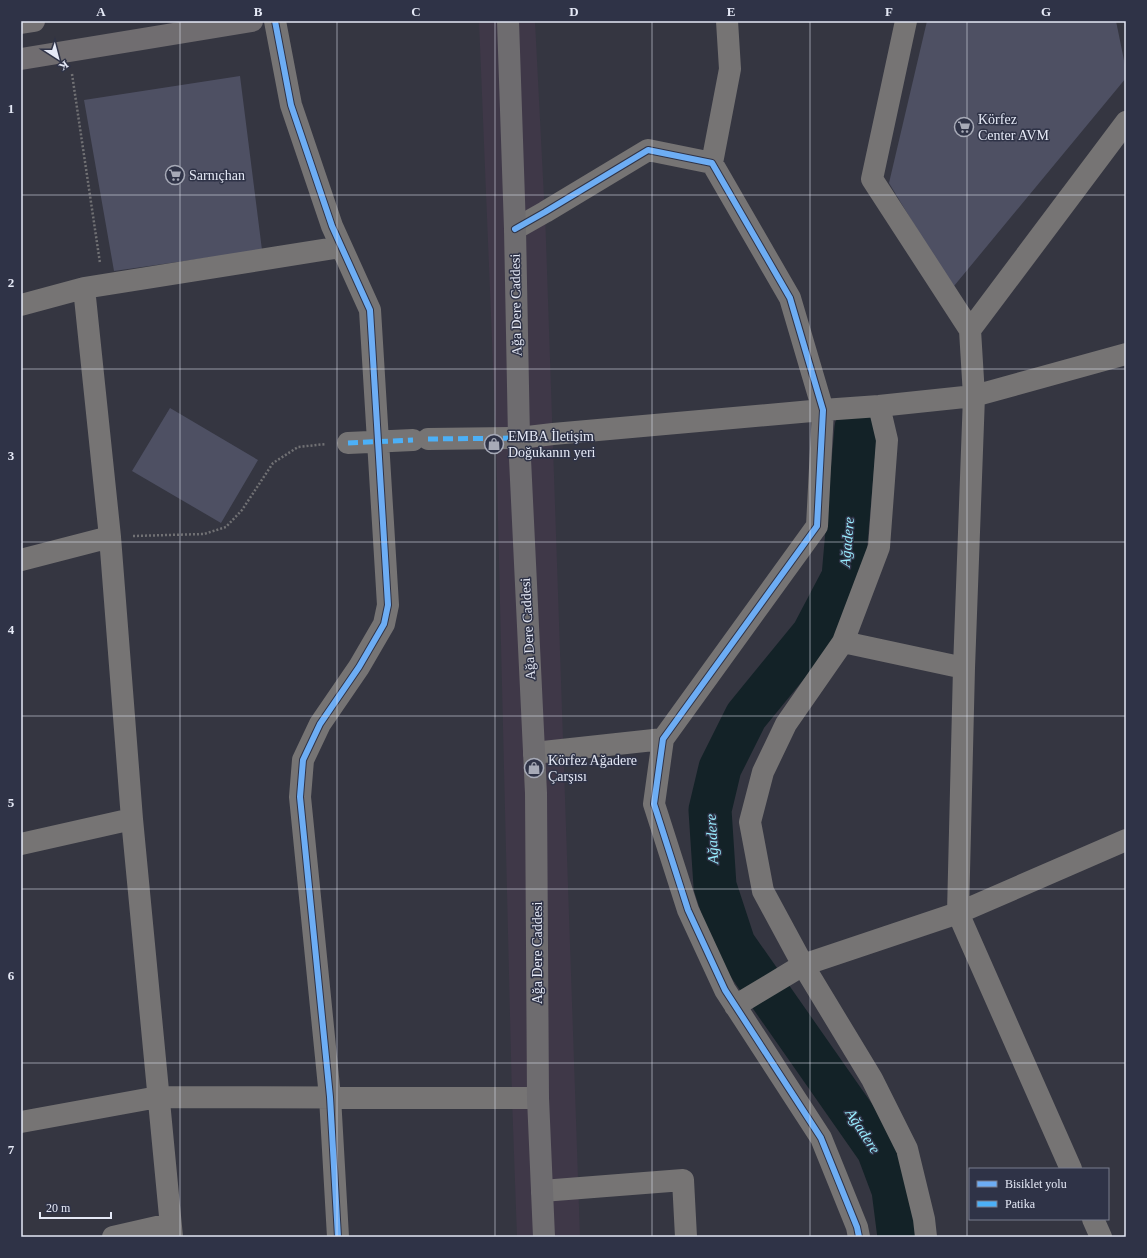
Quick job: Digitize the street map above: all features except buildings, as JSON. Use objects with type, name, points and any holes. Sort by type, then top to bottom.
[{"type":"highway","points":[[21,23],[34,21]]},
{"type":"main road","name":"Ağa Dere Caddesi","points":[[508,21],[515,229],[519,438],[536,793],[538,1098],[544,1237]]},
{"type":"main road","points":[[21,59],[242,22]]},
{"type":"street","points":[[275,21],[291,105],[332,226],[370,310],[388,605],[384,624],[359,667],[320,724],[302,760],[300,797],[330,1097],[338,1237]]},
{"type":"street","points":[[727,21],[730,69],[712,163],[790,298],[823,410],[817,526],[662,739],[654,804],[688,910],[725,990],[821,1138],[857,1227],[858,1237]]},
{"type":"street","points":[[906,21],[872,180],[970,330],[974,396],[964,668],[958,913],[1071,1168]]},
{"type":"street","points":[[970,330],[1126,122]]},
{"type":"street","points":[[515,229],[648,150],[712,163]]},
{"type":"street","points":[[21,305],[94,287],[341,247]]},
{"type":"street","points":[[94,287],[110,537],[132,819],[171,1230],[113,1237]]},
{"type":"street","points":[[348,443],[519,438],[879,406],[974,396],[1126,354]]},
{"type":"street","points":[[879,406],[887,440],[879,547],[843,642],[786,724],[763,772],[750,822],[763,891],[802,966],[872,1079],[906,1149],[924,1219],[926,1237]]},
{"type":"street","points":[[21,560],[110,537]]},
{"type":"street","points":[[843,642],[964,668]]},
{"type":"street","points":[[534,753],[662,739]]},
{"type":"street","points":[[21,844],[132,819]]},
{"type":"street","points":[[736,1005],[802,966],[958,913],[1126,840]]},
{"type":"street","points":[[21,1122],[158,1096],[538,1098]]},
{"type":"street","points":[[542,1191],[683,1180],[686,1237]]},
{"type":"street","points":[[1093,1220],[1101,1237]]},
{"type":"path","points":[[68,51],[94,287]]},
{"type":"path","points":[[110,537],[204,534],[226,527],[242,510],[274,463],[298,447],[323,445]]},
{"type":"shaded area","name":"Körfez Ağadere Çarşısı","points":[[479,21],[535,21],[545,212],[580,1237],[517,1237],[512,1098],[496,438]]},
{"type":"waterway","name":"Ağadere","points":[[856,428],[843,577],[813,634],[746,716],[720,768],[710,810],[715,886],[734,944],[878,1150],[893,1190],[899,1237]]},
{"type":"marked path","points":[[428,439],[519,438]]},
{"type":"marked path","points":[[348,443],[413,440]]},
{"type":"cycle path","points":[[275,21],[291,105],[332,226],[370,310],[388,605],[384,624],[359,667],[320,724],[303,760],[300,797],[330,1097],[338,1237]]},
{"type":"cycle path","points":[[515,229],[648,150],[712,163],[790,298],[823,410],[817,526],[663,739],[654,804],[688,910],[725,990],[821,1138],[857,1227],[859,1237]]},
{"type":"place","name":"Körfez Center AVM","points":[[964,127]]},
{"type":"place","name":"Sarnıçhan","points":[[175,175]]},
{"type":"place","name":"EMBA İletişim Doğukanın yeri","points":[[494,444]]},
{"type":"place","name":"Körfez Ağadere Çarşısı","points":[[534,768]]}]
